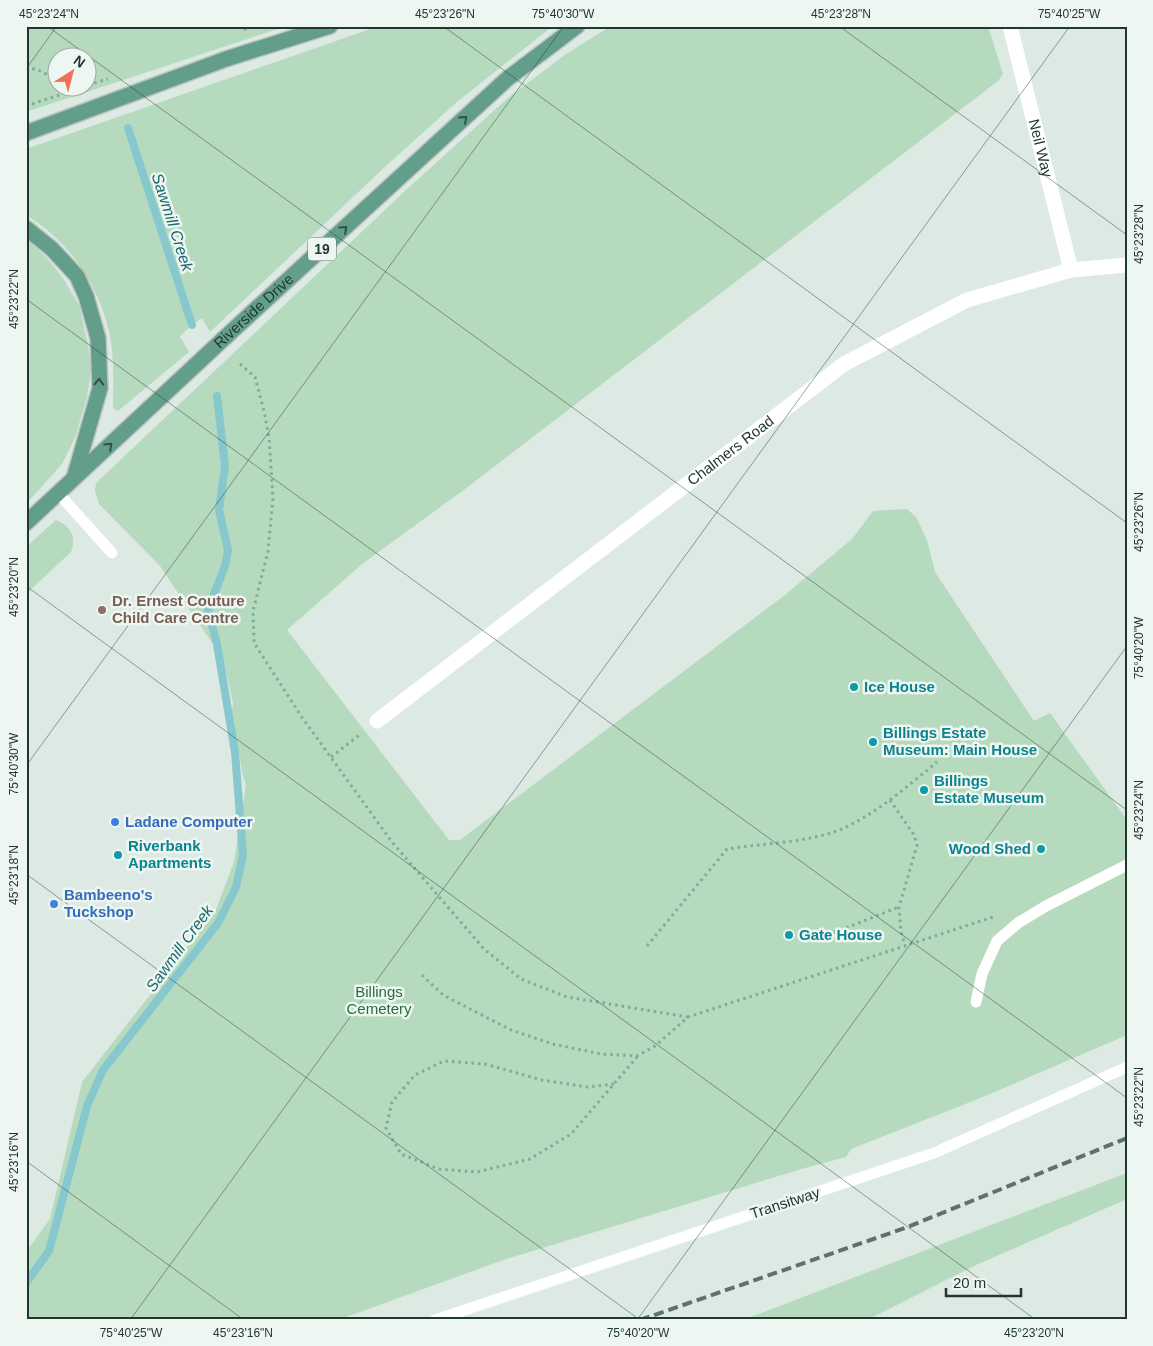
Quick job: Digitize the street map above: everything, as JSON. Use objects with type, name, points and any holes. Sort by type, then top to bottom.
[{"type":"main road","points":[[26,133],[226,59],[330,26]]},
{"type":"main road","name":"Riverside Drive","points":[[26,523],[508,80],[577,26]]},
{"type":"main road","points":[[26,228],[52,249],[77,276],[86,296],[98,338],[100,388],[73,479]]},
{"type":"street","name":"Neil Way","points":[[1010,26],[1071,270]]},
{"type":"street","name":"Chalmers Road","points":[[377,721],[844,364],[967,300],[1071,270],[1127,265]]},
{"type":"lane","points":[[58,493],[112,553]]},
{"type":"lane","points":[[976,1002],[982,974],[997,941],[1018,922],[1127,865]]},
{"type":"lane","name":"Transitway","points":[[435,1320],[934,1153],[1127,1067]]},
{"type":"path","points":[[26,67],[48,75]]},
{"type":"path","points":[[98,82],[109,78]]},
{"type":"path","points":[[26,106],[48,98]]},
{"type":"path","points":[[240,364],[255,377],[264,411],[269,437],[273,498],[268,551],[253,611],[254,643],[301,716],[392,842],[484,949],[521,979],[567,997],[688,1016]]},
{"type":"path","points":[[331,756],[377,721]]},
{"type":"path","points":[[647,946],[727,849],[789,842],[843,829],[890,800],[937,762]]},
{"type":"path","points":[[890,800],[914,835],[917,845],[899,907],[901,932],[905,945]]},
{"type":"path","points":[[828,935],[899,907]]},
{"type":"path","points":[[614,1084],[588,1087],[542,1080],[484,1064],[444,1061],[415,1076],[392,1102],[386,1128],[401,1154],[439,1169],[477,1172],[530,1159],[571,1134],[614,1084],[637,1056],[655,1046],[688,1016],[1002,914]]},
{"type":"path","points":[[422,975],[443,995],[511,1030],[553,1044],[601,1054],[637,1056]]},
{"type":"green space","points":[[26,26],[287,26],[98,88],[98,48],[48,48],[48,98],[68,98],[26,112]]},
{"type":"green space","points":[[379,26],[553,26],[458,101],[387,165],[210,332],[202,318],[192,325],[180,336],[189,352],[118,411],[113,408],[113,366],[110,334],[102,307],[87,276],[66,248],[54,236],[26,215],[26,149]]},
{"type":"green space","name":"Billings Estate Museum","points":[[611,26],[988,26],[1003,74],[998,81],[465,489],[362,564],[287,630],[449,840],[460,840],[785,595],[852,539],[873,511],[907,509],[916,517],[927,540],[935,572],[1034,721],[1050,713],[1127,820],[1127,1035],[983,1097],[851,1149],[846,1157],[506,1259],[338,1320],[26,1320],[26,1252],[50,1219],[82,1082],[215,912],[234,862],[246,785],[242,772],[232,711],[233,703],[223,659],[160,566],[99,504],[95,491],[96,483],[407,189],[509,97],[566,54]]},
{"type":"green space","points":[[26,239],[46,257],[63,278],[79,305],[88,344],[91,370],[87,397],[75,438],[62,464],[26,504]]},
{"type":"green space","points":[[56,520],[66,525],[73,537],[71,552],[26,594],[26,547]]},
{"type":"green space","points":[[1127,1173],[1127,1199],[976,1265],[867,1320],[743,1320]]},
{"type":"waterway","name":"Sawmill Creek","points":[[128,128],[192,325]]},
{"type":"waterway","name":"Sawmill Creek","points":[[26,1283],[49,1251],[87,1106],[103,1070],[218,923],[236,887],[243,855],[235,752],[217,644],[208,610],[225,566],[228,550],[219,510],[225,466],[217,396]]},
{"type":"railway","points":[[640,1320],[905,1228],[1127,1138]]},
{"type":"place","name":"Dr. Ernest Couture Child Care Centre","points":[[102,610]]},
{"type":"place","name":"Ice House","points":[[854,687]]},
{"type":"place","name":"Billings Estate Museum: Main House","points":[[873,742]]},
{"type":"place","name":"Billings Estate Museum","points":[[924,790]]},
{"type":"place","name":"Ladane Computer","points":[[115,822]]},
{"type":"place","name":"Wood Shed","points":[[1041,849]]},
{"type":"place","name":"Riverbank Apartments","points":[[118,855]]},
{"type":"place","name":"Bambeeno's Tuckshop","points":[[54,904]]},
{"type":"place","name":"Gate House","points":[[789,935]]},
{"type":"park label","name":"Billings Cemetery","points":[[379,1000]]}]
